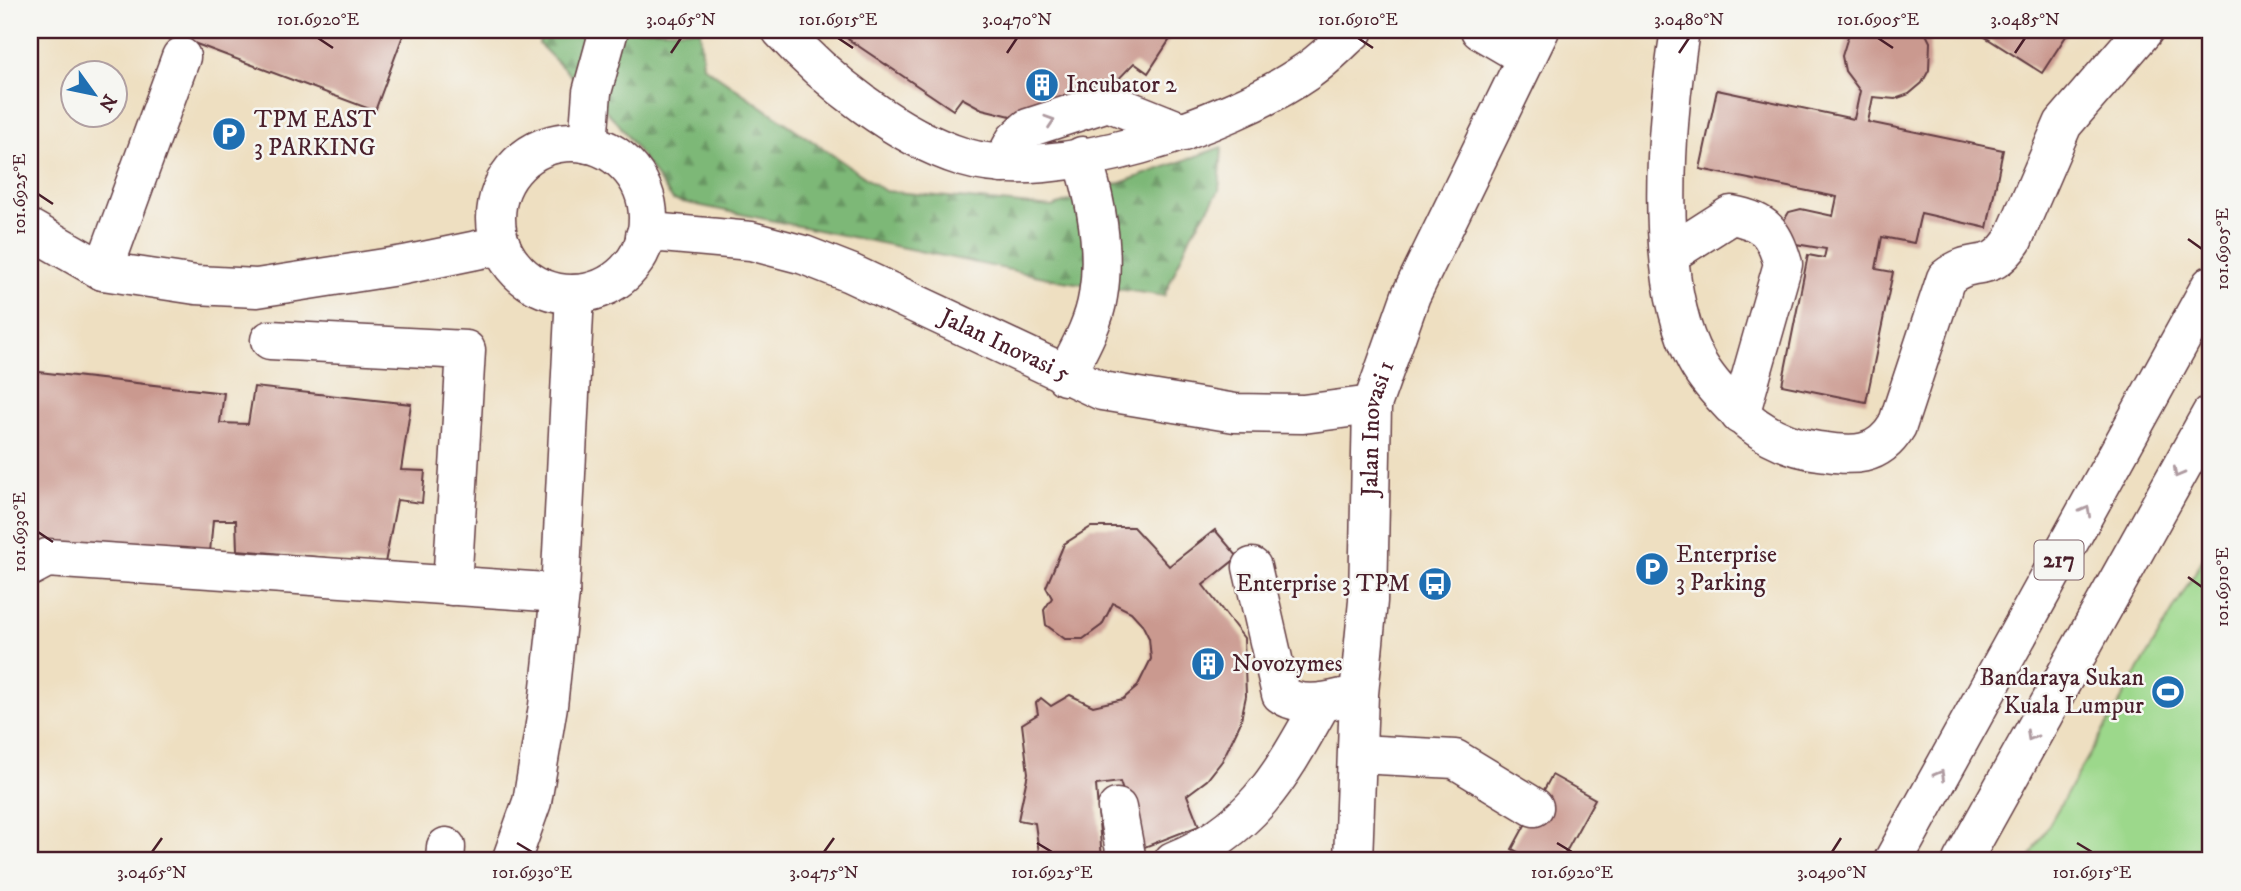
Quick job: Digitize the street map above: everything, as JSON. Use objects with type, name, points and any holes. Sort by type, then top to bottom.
[{"type":"main road","points":[[589,144],[592,92],[609,30]]},
{"type":"main road","points":[[781,30],[831,79],[871,111],[962,156],[1002,164],[1057,163],[1116,151],[1184,132],[1269,95],[1308,71],[1354,30]]},
{"type":"main road","points":[[1480,30],[1533,43]]},
{"type":"main road","points":[[1680,30],[1668,149],[1670,254],[1677,305],[1695,358],[1710,382],[1740,415],[1779,440],[1809,450],[1867,454],[1889,439],[1902,412],[1946,278],[1960,266],[1991,263],[2004,254],[2063,124],[2144,30]]},
{"type":"main road","name":"Jalan Inovasi 1","points":[[1353,861],[1359,694],[1368,601],[1372,405],[1411,295],[1533,43]]},
{"type":"main road","points":[[103,271],[181,57]]},
{"type":"main road","points":[[1002,164],[1016,140],[1028,128],[1108,102],[1184,132]]},
{"type":"main road","points":[[565,142],[589,144],[620,160],[642,189],[647,212],[645,236],[638,254],[626,270],[603,287],[575,294],[556,293],[522,276],[509,262],[496,226],[498,202],[507,180],[522,161],[542,148],[565,142]]},
{"type":"main road","points":[[1065,376],[1090,325],[1098,296],[1098,221],[1082,156]]},
{"type":"main road","points":[[1670,254],[1731,215],[1755,219],[1776,239],[1783,264],[1740,415]]},
{"type":"main road","points":[[30,229],[103,271],[196,285],[257,288],[404,265],[501,245]]},
{"type":"main road","name":"Jalan Inovasi 5","points":[[645,236],[662,233],[751,241],[804,255],[850,273],[1065,376],[1102,391],[1235,413],[1303,414],[1372,405]]},
{"type":"main road","name":"217","points":[[1893,861],[2211,285]]},
{"type":"main road","points":[[511,861],[531,802],[541,758],[560,593],[575,294]]},
{"type":"main road","points":[[270,340],[467,350],[452,586]]},
{"type":"main road","name":"217","points":[[1962,861],[2211,414]]},
{"type":"main road","points":[[30,567],[47,558],[560,593]]},
{"type":"main road","points":[[1252,567],[1281,694],[1292,700],[1321,704],[1359,694]]},
{"type":"main road","points":[[1173,861],[1214,841],[1259,804],[1285,769],[1321,704]]},
{"type":"main road","points":[[1358,754],[1455,759],[1534,807]]},
{"type":"main road","points":[[1117,807],[1127,861]]},
{"type":"green space","points":[[543,30],[700,30],[703,66],[885,191],[1052,207],[1222,147],[1219,191],[1191,235],[1164,296],[1063,281],[673,200],[618,123],[539,44]]},
{"type":"green space","name":"Bandaraya Sukan Kuala Lumpur","points":[[2211,545],[2211,861],[2028,861],[2040,840]]},
{"type":"building","points":[[159,30],[405,30],[375,111]]},
{"type":"building","points":[[855,30],[1176,30],[1148,73],[1134,63],[1109,89],[1019,118],[982,109],[962,98],[953,110],[848,39]]},
{"type":"building","points":[[1850,30],[1924,30],[1930,42],[1929,70],[1922,83],[1909,94],[1895,99],[1873,97],[1868,122],[2003,150],[1987,228],[1921,213],[1914,243],[1882,237],[1876,269],[1893,272],[1866,402],[1782,385],[1808,255],[1824,258],[1826,249],[1796,244],[1783,222],[1789,212],[1801,209],[1833,216],[1837,197],[1700,169],[1717,90],[1854,119],[1860,91],[1845,71],[1842,56]]},
{"type":"building","points":[[1974,30],[2070,30],[2042,73]]},
{"type":"building","points":[[30,371],[224,393],[220,423],[248,424],[254,387],[411,404],[401,470],[425,471],[422,503],[397,500],[385,563],[237,550],[236,520],[213,520],[210,552],[30,540]]},
{"type":"building","points":[[1091,527],[1133,527],[1169,566],[1215,530],[1238,557],[1203,585],[1244,638],[1246,696],[1240,724],[1222,761],[1207,780],[1187,795],[1199,826],[1142,848],[1120,782],[1096,785],[1102,859],[1040,861],[1035,823],[1018,820],[1028,773],[1022,724],[1038,714],[1036,703],[1041,698],[1051,706],[1070,695],[1093,706],[1123,699],[1137,687],[1151,659],[1149,638],[1142,624],[1131,612],[1113,603],[1102,625],[1083,639],[1065,639],[1046,625],[1044,610],[1052,598],[1046,587],[1064,544]]},
{"type":"building","points":[[1552,775],[1595,799],[1561,861],[1535,861],[1512,849]]},
{"type":"place","name":"Incubator 2","points":[[1042,85]]},
{"type":"place","name":"TPM EAST 3 PARKING","points":[[229,134]]},
{"type":"place","name":"Enterprise 3 Parking","points":[[1652,569]]},
{"type":"place","name":"Enterprise 3 TPM","points":[[1435,584]]},
{"type":"place","name":"Novozymes","points":[[1208,664]]},
{"type":"place","name":"Bandaraya Sukan Kuala Lumpur","points":[[2168,692]]}]
